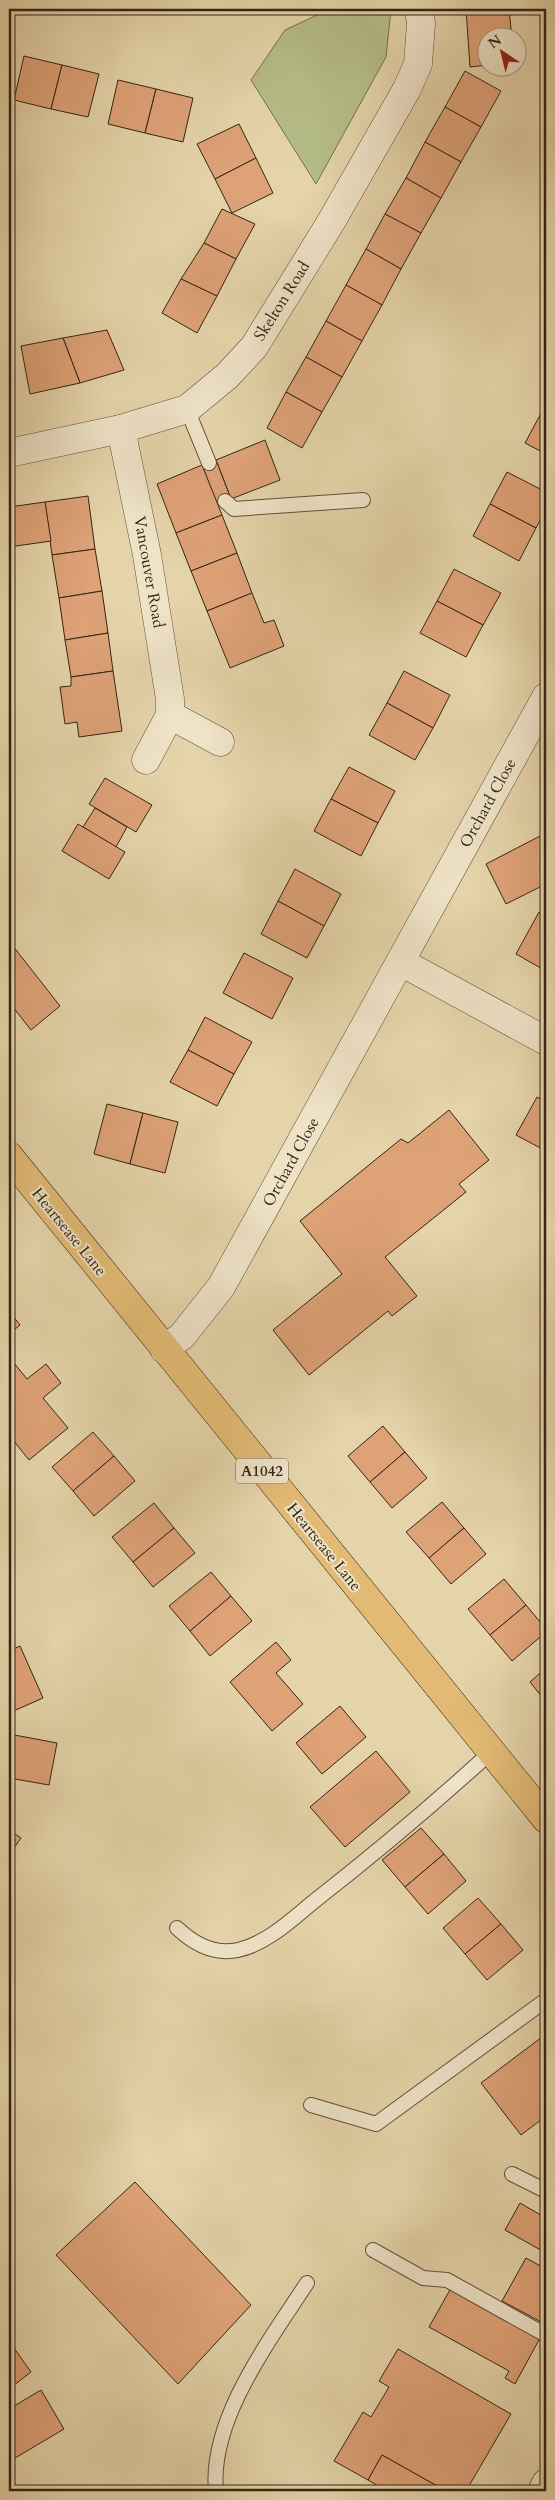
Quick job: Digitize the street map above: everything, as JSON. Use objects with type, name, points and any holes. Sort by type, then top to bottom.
[{"type":"highway","name":"Heartsease Lane","points":[[9,1156],[546,1819]]},
{"type":"street","name":"Skelton Road","points":[[9,453],[121,429],[187,409],[227,376],[254,347],[331,222],[407,89],[418,64],[421,24],[419,9]]},
{"type":"street","name":"Vancouver Road","points":[[121,429],[147,555],[170,699],[170,715]]},
{"type":"street","name":"Orchard Close","points":[[164,1349],[182,1336],[221,1287],[546,697]]},
{"type":"street","points":[[146,760],[170,715],[220,742]]},
{"type":"street","points":[[401,962],[546,1041]]},
{"type":"street","points":[[542,2491],[546,2483]]},
{"type":"lane","points":[[187,409],[209,463]]},
{"type":"lane","points":[[226,501],[234,509],[363,500]]},
{"type":"lane","points":[[177,1928],[188,1939],[217,1952],[239,1950],[269,1937],[355,1870],[491,1752]]},
{"type":"lane","points":[[311,2105],[376,2124],[546,2000]]},
{"type":"lane","points":[[512,2174],[546,2191]]},
{"type":"lane","points":[[372,2250],[423,2278],[447,2280],[546,2335]]},
{"type":"lane","points":[[216,2491],[215,2479],[226,2418],[260,2354],[308,2283]]},
{"type":"green space","points":[[330,9],[391,9],[386,57],[316,184],[251,80],[285,30]]},
{"type":"building","points":[[205,9],[222,9],[221,12]]},
{"type":"building","points":[[466,9],[509,9],[511,28],[478,28],[478,66],[470,67]]},
{"type":"building","points":[[24,56],[62,65],[51,109],[14,100]]},
{"type":"building","points":[[62,65],[99,74],[88,117],[51,109]]},
{"type":"building","points":[[465,71],[501,91],[481,127],[445,107]]},
{"type":"building","points":[[118,80],[156,89],[145,133],[108,124]]},
{"type":"building","points":[[156,89],[193,98],[183,142],[145,133]]},
{"type":"building","points":[[445,107],[481,127],[461,162],[425,142]]},
{"type":"building","points":[[239,124],[256,158],[215,179],[197,144]]},
{"type":"building","points":[[425,142],[461,162],[441,198],[406,178]]},
{"type":"building","points":[[256,158],[273,193],[232,213],[215,179]]},
{"type":"building","points":[[406,178],[441,198],[421,233],[385,214]]},
{"type":"building","points":[[222,209],[255,224],[236,259],[204,243]]},
{"type":"building","points":[[385,214],[421,233],[401,269],[366,249]]},
{"type":"building","points":[[204,243],[236,259],[217,296],[181,279]]},
{"type":"building","points":[[366,249],[401,269],[382,305],[346,285]]},
{"type":"building","points":[[181,279],[217,296],[197,333],[162,313]]},
{"type":"building","points":[[346,285],[382,305],[362,341],[326,321]]},
{"type":"building","points":[[326,321],[362,341],[342,377],[306,357]]},
{"type":"building","points":[[107,330],[124,370],[80,383],[63,338]]},
{"type":"building","points":[[63,338],[80,383],[30,394],[21,346]]},
{"type":"building","points":[[306,357],[342,377],[322,412],[286,392]]},
{"type":"building","points":[[286,392],[322,412],[302,448],[267,428]]},
{"type":"building","points":[[546,407],[546,454],[525,443]]},
{"type":"building","points":[[265,440],[280,480],[231,499],[216,460]]},
{"type":"building","points":[[216,460],[231,499],[217,505],[202,465]]},
{"type":"building","points":[[202,465],[222,515],[176,533],[157,484]]},
{"type":"building","points":[[507,472],[546,492],[546,510],[536,528],[490,504]]},
{"type":"building","points":[[88,496],[95,549],[52,555],[45,502]]},
{"type":"building","points":[[45,502],[51,541],[9,547],[9,507]]},
{"type":"building","points":[[490,504],[536,528],[519,561],[473,536]]},
{"type":"building","points":[[222,515],[237,553],[191,571],[176,533]]},
{"type":"building","points":[[95,549],[102,591],[59,598],[52,555]]},
{"type":"building","points":[[237,553],[252,593],[207,611],[191,571]]},
{"type":"building","points":[[454,569],[501,593],[483,625],[437,601]]},
{"type":"building","points":[[102,591],[108,633],[65,640],[59,598]]},
{"type":"building","points":[[252,593],[264,623],[274,620],[284,646],[230,668],[207,611]]},
{"type":"building","points":[[437,601],[483,625],[466,657],[420,633]]},
{"type":"building","points":[[108,633],[113,671],[71,677],[65,640]]},
{"type":"building","points":[[113,671],[122,731],[79,737],[77,722],[65,724],[60,687],[71,686],[71,677]]},
{"type":"building","points":[[404,671],[450,695],[433,728],[387,703]]},
{"type":"building","points":[[387,703],[433,728],[415,760],[369,735]]},
{"type":"building","points":[[349,767],[395,791],[378,823],[331,799]]},
{"type":"building","points":[[105,778],[152,805],[136,832],[89,804]]},
{"type":"building","points":[[331,799],[378,823],[361,856],[314,831]]},
{"type":"building","points":[[95,808],[127,827],[116,847],[83,827]]},
{"type":"building","points":[[78,824],[125,852],[109,879],[62,851]]},
{"type":"building","points":[[542,835],[546,845],[546,884],[506,904],[486,864]]},
{"type":"building","points":[[295,869],[341,894],[324,926],[278,901]]},
{"type":"building","points":[[278,901],[324,926],[307,958],[261,934]]},
{"type":"building","points":[[539,912],[546,915],[546,971],[516,954]]},
{"type":"building","points":[[9,941],[60,1006],[31,1030],[9,1002]]},
{"type":"building","points":[[244,953],[293,978],[272,1019],[223,993]]},
{"type":"building","points":[[205,1017],[252,1042],[234,1074],[188,1050]]},
{"type":"building","points":[[188,1050],[234,1074],[217,1106],[170,1082]]},
{"type":"building","points":[[537,1097],[546,1102],[546,1151],[516,1135]]},
{"type":"building","points":[[107,1104],[143,1113],[130,1164],[94,1154]]},
{"type":"building","points":[[449,1110],[489,1160],[459,1184],[466,1192],[385,1257],[417,1296],[392,1316],[388,1311],[309,1375],[273,1330],[342,1274],[300,1221],[401,1139],[408,1143]]},
{"type":"building","points":[[143,1113],[178,1122],[165,1173],[130,1164]]},
{"type":"building","points":[[9,1311],[20,1325],[9,1334]]},
{"type":"building","points":[[14,1363],[27,1379],[46,1364],[61,1383],[43,1398],[68,1428],[29,1460],[9,1435],[9,1367]]},
{"type":"building","points":[[383,1426],[405,1452],[370,1482],[348,1456]]},
{"type":"building","points":[[93,1432],[114,1456],[73,1491],[52,1467]]},
{"type":"building","points":[[405,1452],[427,1478],[392,1508],[370,1482]]},
{"type":"building","points":[[114,1456],[135,1481],[94,1516],[73,1491]]},
{"type":"building","points":[[442,1502],[464,1528],[429,1558],[406,1532]]},
{"type":"building","points":[[154,1503],[174,1528],[133,1562],[112,1537]]},
{"type":"building","points":[[174,1528],[195,1553],[153,1587],[133,1562]]},
{"type":"building","points":[[464,1528],[486,1554],[451,1584],[429,1558]]},
{"type":"building","points":[[211,1572],[231,1596],[190,1631],[169,1606]]},
{"type":"building","points":[[504,1579],[526,1605],[490,1635],[468,1609]]},
{"type":"building","points":[[231,1596],[252,1621],[210,1656],[190,1631]]},
{"type":"building","points":[[526,1605],[546,1629],[546,1632],[512,1661],[490,1635]]},
{"type":"building","points":[[276,1642],[291,1660],[276,1673],[303,1704],[272,1731],[230,1682]]},
{"type":"building","points":[[20,1646],[43,1698],[9,1713],[9,1651]]},
{"type":"building","points":[[546,1668],[546,1702],[530,1682]]},
{"type":"building","points":[[340,1706],[366,1737],[322,1774],[296,1743]]},
{"type":"building","points":[[9,1734],[57,1743],[49,1785],[9,1778]]},
{"type":"building","points":[[376,1751],[410,1792],[345,1847],[310,1807]]},
{"type":"building","points":[[421,1828],[444,1854],[405,1887],[382,1860]]},
{"type":"building","points":[[9,1830],[21,1838],[9,1855]]},
{"type":"building","points":[[444,1854],[466,1881],[428,1914],[405,1887]]},
{"type":"building","points":[[478,1898],[501,1924],[465,1954],[443,1928]]},
{"type":"building","points":[[501,1924],[523,1950],[487,1980],[465,1954]]},
{"type":"building","points":[[546,2034],[546,2116],[521,2135],[481,2083]]},
{"type":"building","points":[[135,2182],[251,2305],[178,2384],[56,2255]]},
{"type":"building","points":[[520,2203],[546,2218],[546,2253],[505,2230]]},
{"type":"building","points":[[526,2258],[546,2269],[545,2324],[502,2301]]},
{"type":"building","points":[[451,2288],[540,2338],[515,2384],[505,2378],[509,2371],[429,2327]]},
{"type":"building","points":[[9,2341],[31,2372],[9,2389]]},
{"type":"building","points":[[398,2349],[511,2414],[466,2491],[446,2491],[382,2455],[368,2480],[334,2461],[363,2412],[371,2417],[389,2387],[379,2381]]},
{"type":"building","points":[[41,2390],[64,2429],[10,2461],[9,2409]]},
{"type":"building","points":[[382,2455],[446,2491],[387,2491],[368,2480]]}]
